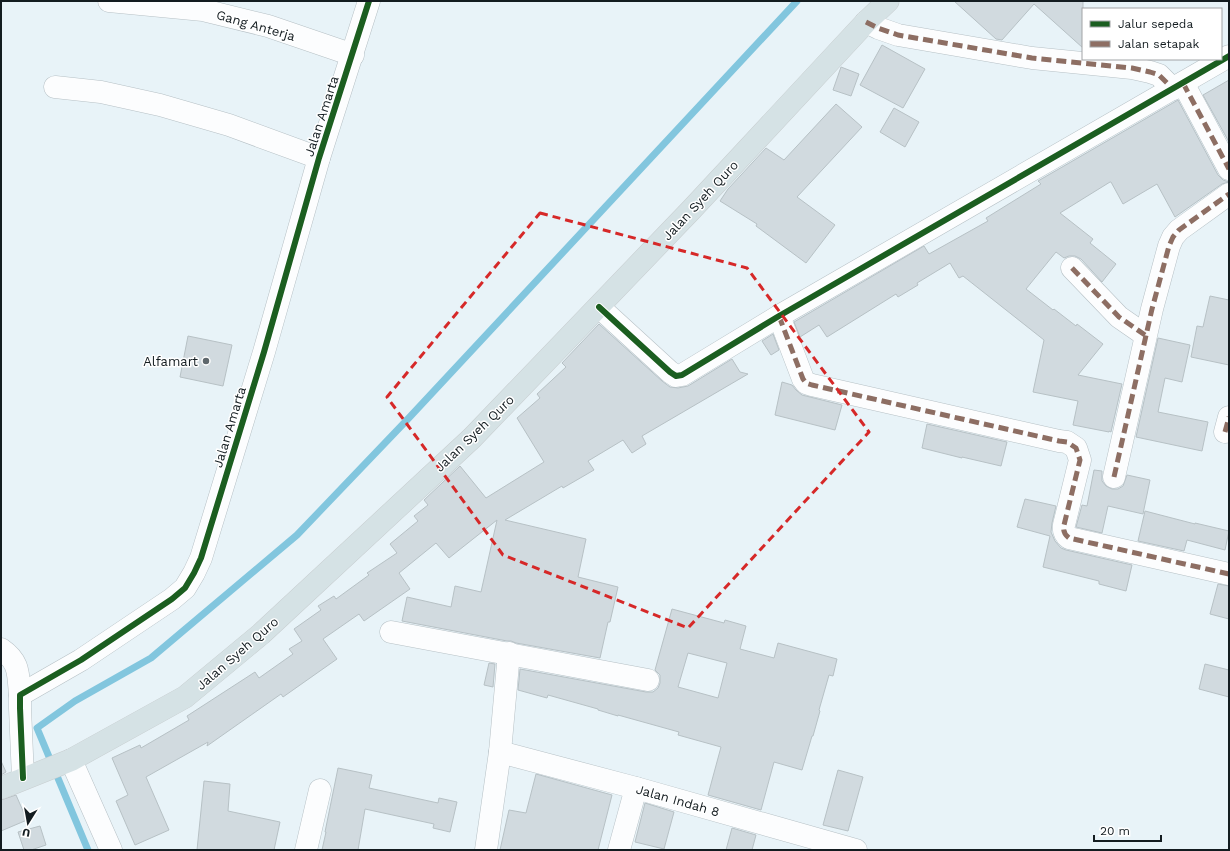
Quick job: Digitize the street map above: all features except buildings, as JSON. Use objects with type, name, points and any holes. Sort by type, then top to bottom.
[{"type":"main road","name":"Jalan Syeh Quro","points":[[1,788],[68,761],[185,697],[260,634],[472,438],[599,307],[866,22],[888,1]]},
{"type":"street","name":"Gang Anterja","points":[[109,1],[203,10],[268,26],[353,55]]},
{"type":"street","name":"Jalan Amarta","points":[[20,695],[81,660],[172,599],[185,588],[194,573],[201,558],[264,352],[319,158],[369,1]]},
{"type":"street","points":[[866,22],[878,28],[906,36],[1032,58],[1132,68],[1159,75],[1178,86],[1229,169]]},
{"type":"street","points":[[599,307],[670,372],[676,376],[682,375],[779,316],[1229,56]]},
{"type":"street","points":[[55,87],[101,92],[160,105],[229,125],[319,158]]},
{"type":"street","points":[[1114,477],[1145,335],[1169,246],[1179,230],[1229,194]]},
{"type":"street","points":[[1072,268],[1119,317],[1145,335]]},
{"type":"street","points":[[779,316],[806,383],[1067,442],[1076,448],[1080,460],[1063,530],[1065,535],[1069,538],[1229,574]]},
{"type":"street","points":[[391,632],[648,680]]},
{"type":"street","points":[[1,649],[10,655],[17,669],[20,708],[29,777]]},
{"type":"street","points":[[486,850],[500,752],[509,653]]},
{"type":"street","name":"Jalan Indah 8","points":[[500,752],[636,788],[856,850]]},
{"type":"street","points":[[68,761],[111,850]]},
{"type":"street","points":[[619,850],[636,788]]},
{"type":"street","points":[[306,850],[320,790]]},
{"type":"highlighted area","points":[[540,213],[747,268],[869,432],[688,628],[503,555],[387,397]]},
{"type":"waterway","points":[[88,850],[37,728],[75,701],[151,658],[297,535],[406,421],[797,1]]},
{"type":"marked path","points":[[866,22],[898,35],[1032,58],[1132,68],[1159,75],[1173,89]]},
{"type":"marked path","points":[[1183,83],[1229,169]]},
{"type":"marked path","points":[[1114,477],[1152,309],[1169,246],[1173,237],[1179,230],[1229,194]]},
{"type":"marked path","points":[[1072,268],[1119,317],[1145,335]]},
{"type":"marked path","points":[[779,316],[803,379],[806,383],[1067,442],[1076,448],[1080,460],[1064,527],[1065,534],[1069,538],[1229,574]]},
{"type":"marked path","points":[[1225,432],[1229,417]]},
{"type":"cycle path","points":[[23,778],[20,695],[81,660],[172,599],[185,588],[201,558],[264,352],[319,158],[369,1]]},
{"type":"cycle path","points":[[599,307],[670,372],[676,376],[682,375],[779,316],[1229,56]]},
{"type":"place","name":"Alfamart","points":[[206,361]]}]
